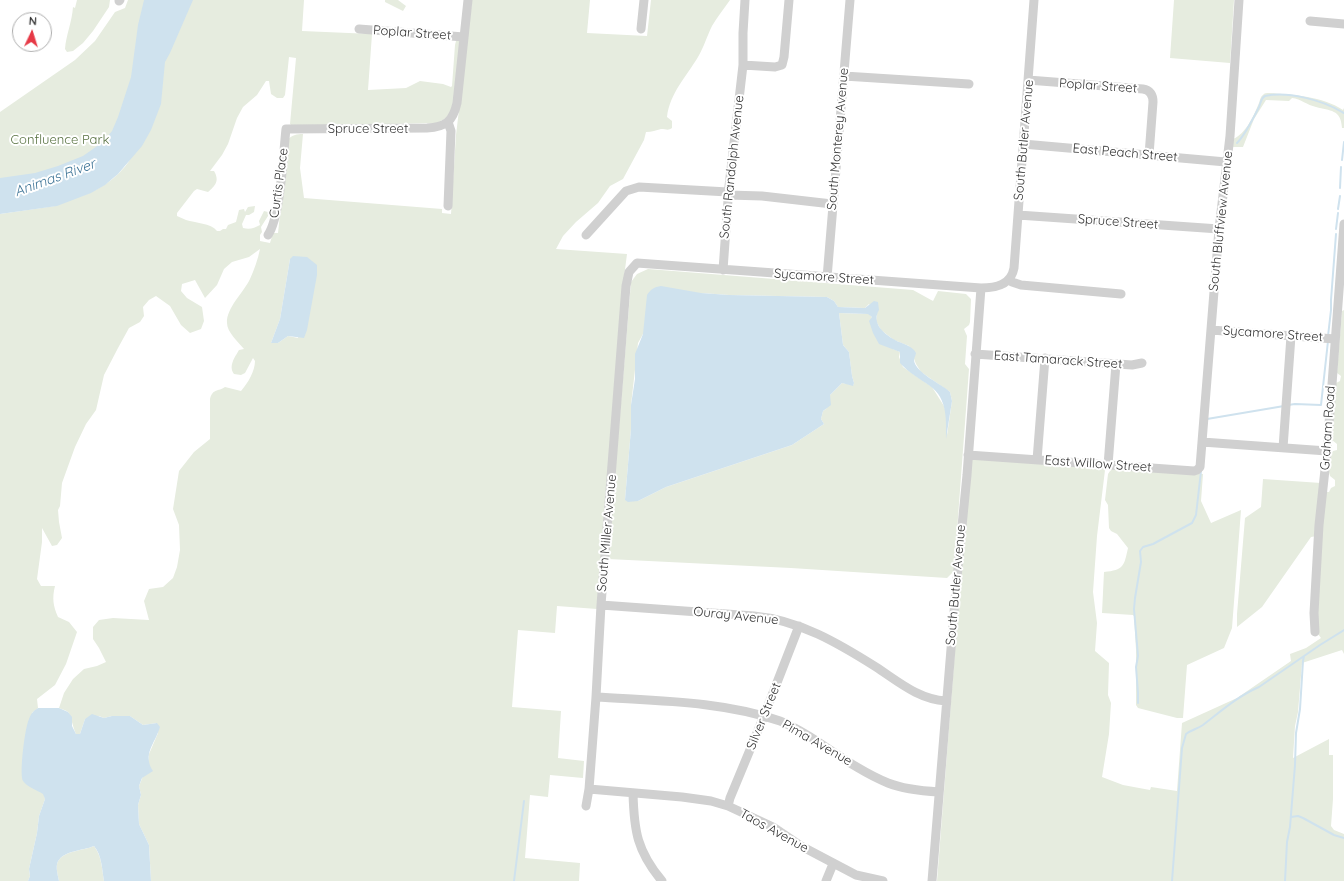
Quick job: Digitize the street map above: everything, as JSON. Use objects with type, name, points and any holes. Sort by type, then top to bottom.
[{"type":"street","points":[[448,206],[451,131],[448,122],[452,117],[457,103],[468,0]]},
{"type":"street","points":[[641,29],[644,0]]},
{"type":"street","name":"South Randolph Avenue","points":[[723,270],[728,194],[743,65],[745,0]]},
{"type":"street","points":[[743,65],[775,67],[782,65],[790,0]]},
{"type":"street","name":"South Monterey Avenue","points":[[826,278],[850,0]]},
{"type":"street","name":"South Butler Avenue","points":[[1009,280],[1014,268],[1034,0]]},
{"type":"street","name":"South Bluffview Avenue","points":[[1202,442],[1219,229],[1230,136],[1239,0]]},
{"type":"street","points":[[1310,21],[1344,24]]},
{"type":"street","name":"Poplar Street","points":[[359,29],[464,37]]},
{"type":"street","points":[[844,76],[969,84]]},
{"type":"street","name":"Poplar Street","points":[[1028,80],[1143,89],[1148,91],[1152,96],[1153,102],[1149,155]]},
{"type":"street","name":"Spruce Street","points":[[286,130],[427,128],[440,127],[448,122]]},
{"type":"street","name":"Curtis Place","points":[[268,235],[272,229],[278,200],[286,130]]},
{"type":"street","name":"East Peach Street","points":[[1023,144],[1226,162]]},
{"type":"street","points":[[586,235],[626,191],[639,187],[762,196],[832,204]]},
{"type":"street","name":"Spruce Street","points":[[1018,215],[1219,229]]},
{"type":"street","name":"Graham Road","points":[[1315,632],[1314,612],[1318,533],[1327,451],[1335,339],[1341,302],[1344,224]]},
{"type":"street","name":"Sycamore Street","points":[[637,263],[826,278],[981,288],[998,286],[1009,280]]},
{"type":"street","name":"South Miller Avenue","points":[[586,806],[589,789],[601,605],[626,286],[629,272],[637,263]]},
{"type":"street","points":[[1009,280],[1020,284],[1121,294]]},
{"type":"street","name":"South Butler Avenue","points":[[932,881],[981,288]]},
{"type":"street","name":"Sycamore Street","points":[[1211,330],[1335,339]]},
{"type":"street","points":[[1283,448],[1291,336]]},
{"type":"street","name":"East Tamarack Street","points":[[975,354],[1132,365],[1142,363]]},
{"type":"street","points":[[1037,460],[1045,358]]},
{"type":"street","points":[[1108,464],[1116,364]]},
{"type":"street","points":[[1202,442],[1327,451]]},
{"type":"street","name":"East Willow Street","points":[[968,455],[1197,470],[1201,464],[1202,442]]},
{"type":"street","name":"Ouray Avenue","points":[[601,605],[764,617],[799,626],[815,632],[839,645],[879,669],[907,689],[928,698],[946,701]]},
{"type":"street","name":"Silver Street","points":[[728,806],[799,626]]},
{"type":"street","name":"Pima Avenue","points":[[596,697],[706,705],[732,708],[764,716],[799,730],[888,783],[898,786],[939,792]]},
{"type":"street","name":"Taos Avenue","points":[[589,789],[682,797],[728,806],[773,827],[833,864],[856,875],[883,881]]},
{"type":"street","points":[[633,793],[635,829],[640,847],[662,881]]},
{"type":"street","points":[[826,881],[833,864]]},
{"type":"green space","points":[[77,0],[110,0],[109,7],[93,31],[83,43],[73,51],[67,52],[65,49],[73,7],[75,8]]},
{"type":"green space","name":"Confluence Park","points":[[128,0],[304,0],[302,31],[372,34],[368,90],[406,88],[420,81],[443,84],[451,87],[455,45],[456,41],[459,41],[456,80],[451,109],[449,114],[442,121],[436,123],[292,126],[290,124],[296,58],[289,57],[285,95],[283,98],[277,98],[271,94],[269,81],[266,81],[257,95],[243,107],[237,118],[228,144],[210,171],[214,171],[216,175],[217,180],[215,185],[208,192],[197,189],[194,191],[177,213],[177,216],[186,220],[211,226],[217,231],[220,231],[226,229],[228,225],[236,222],[239,210],[244,209],[245,212],[248,207],[255,206],[254,212],[246,215],[242,224],[243,228],[248,229],[260,225],[259,221],[264,211],[268,212],[268,216],[261,227],[262,232],[260,235],[260,241],[270,243],[273,233],[278,233],[288,140],[292,136],[299,134],[303,134],[300,168],[304,198],[442,209],[442,213],[451,214],[456,135],[472,0],[590,0],[587,33],[647,36],[651,0],[730,0],[716,19],[700,53],[671,100],[667,117],[672,121],[672,128],[668,130],[661,129],[646,132],[644,140],[623,179],[610,186],[598,203],[576,222],[563,236],[556,249],[627,254],[623,285],[597,609],[557,606],[555,633],[518,630],[512,707],[561,711],[558,758],[584,761],[583,778],[550,775],[548,797],[530,795],[525,858],[580,863],[579,881],[151,881],[149,845],[139,824],[138,805],[141,795],[139,786],[148,764],[149,754],[158,733],[157,723],[143,725],[130,716],[112,716],[104,718],[99,716],[85,719],[80,734],[76,734],[68,712],[59,708],[64,693],[73,679],[84,669],[106,662],[93,639],[93,627],[99,620],[113,618],[149,620],[144,601],[149,589],[163,587],[173,578],[177,567],[180,550],[179,525],[173,509],[179,471],[194,452],[210,439],[210,399],[213,393],[225,387],[241,391],[249,381],[254,369],[255,361],[253,358],[245,373],[241,375],[234,374],[232,371],[233,362],[239,350],[244,349],[227,326],[227,317],[232,306],[250,279],[260,249],[249,257],[232,262],[224,269],[217,285],[205,298],[195,280],[182,284],[181,291],[187,298],[202,307],[204,321],[201,329],[190,333],[181,325],[170,306],[156,296],[149,300],[143,307],[144,316],[140,322],[129,328],[104,375],[96,410],[86,424],[75,447],[62,483],[60,506],[58,510],[62,538],[57,545],[52,546],[42,528],[42,542],[37,579],[41,586],[55,586],[54,602],[58,617],[69,622],[77,632],[66,664],[55,685],[37,699],[38,708],[32,713],[45,799],[39,816],[29,869],[30,876],[28,881],[0,881],[0,214],[55,206],[0,201],[0,112],[75,60],[95,41],[115,12],[125,8]],"holes":[[[130,160],[125,167],[107,183],[94,191],[79,197]],[[290,259],[298,338],[288,336],[278,343],[271,343],[280,319]]]},
{"type":"green space","points":[[385,0],[398,0],[406,6],[403,11],[385,2]]},
{"type":"green space","points":[[1174,0],[1234,0],[1230,63],[1170,58]]},
{"type":"green space","points":[[1266,93],[1308,97],[1335,105],[1343,110],[1344,108],[1344,128],[1342,128],[1337,114],[1330,110],[1313,106],[1292,98],[1289,101],[1266,100],[1254,119],[1243,147],[1232,147],[1233,139],[1238,137],[1249,124],[1261,97]]},
{"type":"green space","points":[[648,269],[913,290],[933,301],[938,291],[966,294],[971,299],[970,322],[964,329],[967,336],[965,364],[969,369],[954,571],[947,578],[791,568],[608,559],[631,282],[637,274]],"holes":[[[701,293],[827,297],[834,301],[838,307],[865,308],[869,304],[877,314],[876,321],[881,330],[894,340],[909,346],[921,372],[950,392],[952,401],[947,435],[947,415],[944,406],[932,387],[903,367],[899,357],[900,352],[893,349],[871,319],[872,317],[869,314],[839,313],[843,345],[849,352],[854,383],[853,385],[842,383],[830,395],[829,404],[823,411],[821,419],[824,424],[792,445],[666,487],[638,501],[625,500],[631,429],[631,405],[638,343],[643,334]]]},
{"type":"green space","points":[[1344,310],[1344,654],[1342,650],[1302,663],[1293,758],[1329,739],[1329,755],[1333,755],[1333,799],[1331,826],[1334,830],[1344,834],[1344,881],[937,881],[970,459],[1103,467],[1105,470],[1097,536],[1093,592],[1097,623],[1095,651],[1109,663],[1108,695],[1111,703],[1109,734],[1102,777],[1123,785],[1150,790],[1151,787],[1177,791],[1182,723],[1237,698],[1291,661],[1290,654],[1306,648],[1321,638],[1318,634],[1316,625],[1325,492],[1329,492],[1331,488],[1335,486],[1335,480],[1330,476],[1329,472],[1331,454],[1333,451],[1337,450],[1337,444],[1332,440],[1336,383],[1340,381],[1341,376],[1337,373],[1342,311]]},
{"type":"green space","points":[[1112,468],[1203,474],[1201,501],[1211,523],[1241,510],[1232,628],[1224,648],[1187,665],[1183,718],[1177,718],[1138,708],[1136,705],[1136,650],[1134,616],[1102,613],[1104,572],[1116,570],[1122,566],[1128,548],[1117,534],[1109,528],[1108,505],[1105,500],[1108,474]]},
{"type":"green space","points":[[1263,479],[1321,483],[1317,536],[1311,537],[1262,607],[1237,627],[1245,518],[1261,507]]},
{"type":"green space","points":[[94,846],[100,859],[104,881],[59,881],[57,864],[59,859],[68,853]]},
{"type":"water","name":"Animas River","points":[[144,0],[193,0],[165,62],[161,104],[151,130],[142,146],[118,174],[105,185],[91,193],[57,206],[0,214],[0,178],[35,173],[83,156],[103,142],[112,131],[131,77],[138,25]]},
{"type":"water","points":[[293,256],[307,257],[317,265],[317,275],[307,330],[304,338],[288,336],[278,343],[271,343],[280,319],[290,259]]},
{"type":"water","points":[[661,286],[701,293],[729,295],[827,297],[834,301],[838,307],[865,308],[874,301],[878,302],[879,310],[877,319],[880,328],[891,338],[912,348],[916,353],[914,360],[919,369],[929,378],[950,392],[952,401],[946,439],[945,410],[936,391],[900,363],[900,352],[879,344],[869,321],[872,317],[868,314],[839,313],[843,345],[849,352],[854,383],[853,386],[842,383],[830,395],[831,405],[823,411],[821,419],[824,424],[792,445],[666,487],[638,501],[628,502],[625,500],[631,429],[631,405],[635,379],[635,354],[643,334],[647,295],[656,287]]},
{"type":"water","points":[[38,708],[59,708],[68,712],[72,717],[72,726],[76,734],[80,734],[85,719],[92,714],[104,718],[112,716],[130,716],[143,725],[157,723],[160,727],[149,754],[150,765],[153,771],[142,778],[139,786],[141,795],[138,805],[139,824],[149,845],[151,881],[104,881],[99,854],[94,846],[68,853],[59,859],[57,864],[57,872],[59,881],[28,881],[39,816],[45,799],[43,794],[30,787],[23,781],[22,760],[27,724],[31,714]]},
{"type":"waterway","points":[[1237,143],[1252,121],[1262,99],[1265,96],[1284,95],[1315,100],[1344,113]]},
{"type":"waterway","points":[[1342,160],[1344,142]]},
{"type":"waterway","points":[[1340,188],[1341,167]]},
{"type":"waterway","points":[[1338,209],[1340,196]]},
{"type":"waterway","points":[[1336,229],[1338,213]]},
{"type":"waterway","points":[[1328,336],[1336,234]]},
{"type":"waterway","points":[[1288,405],[1321,405],[1328,341]]},
{"type":"waterway","points":[[1207,421],[1207,419],[1284,406]]},
{"type":"waterway","points":[[1138,703],[1136,667],[1138,656],[1134,609],[1141,562],[1140,551],[1143,547],[1153,544],[1192,523],[1196,515],[1201,471]]},
{"type":"waterway","points":[[1172,881],[1182,748],[1186,734],[1203,725],[1237,700],[1344,630]]},
{"type":"waterway","points":[[1285,881],[1287,842],[1290,827],[1295,765],[1296,733],[1300,709],[1304,656]]},
{"type":"waterway","points":[[514,881],[524,801]]},
{"type":"waterway","points":[[1291,817],[1298,816],[1334,835],[1344,838]]}]
